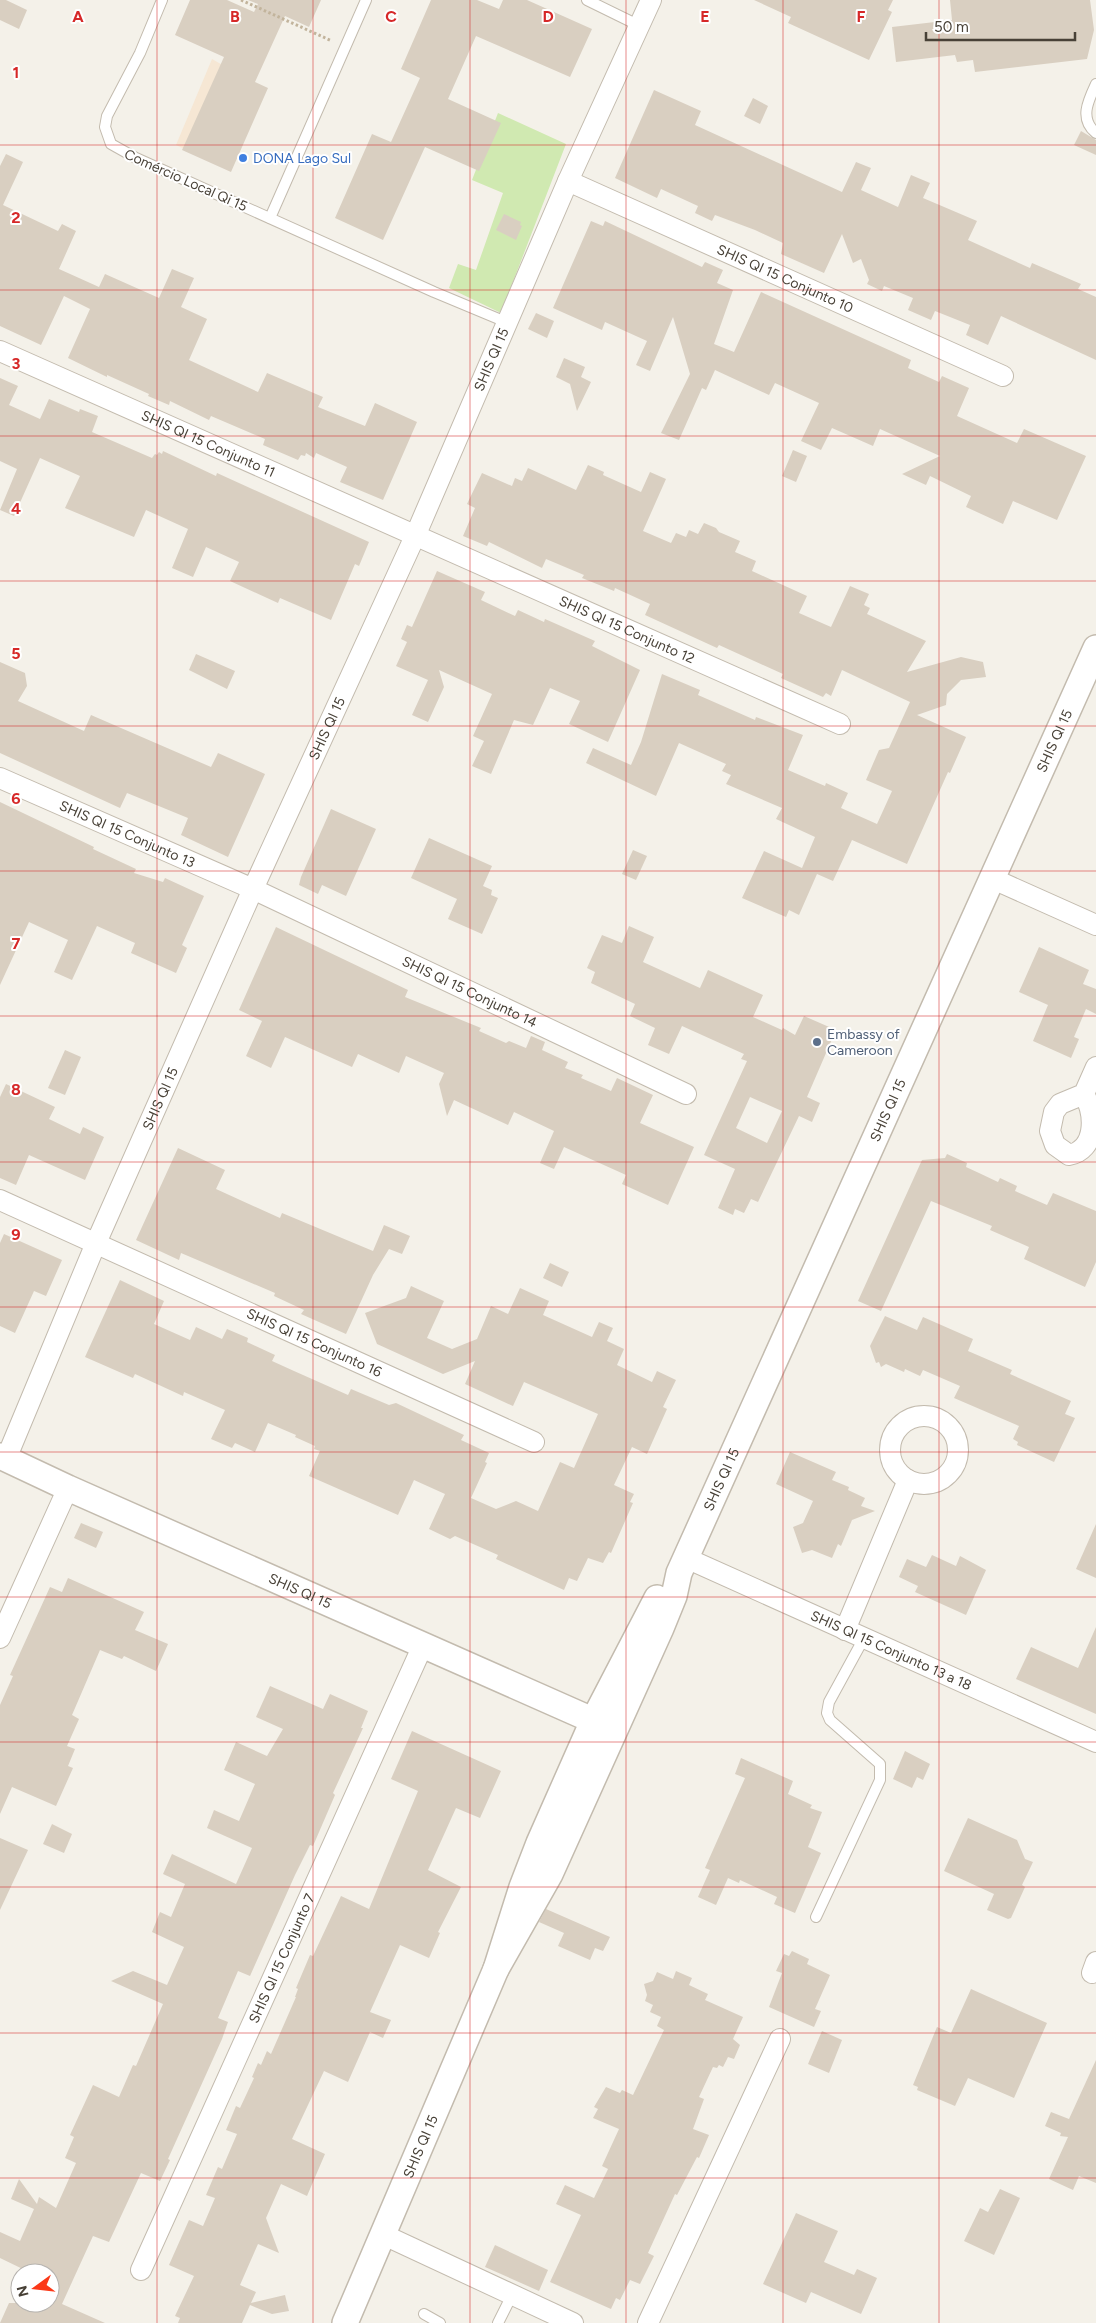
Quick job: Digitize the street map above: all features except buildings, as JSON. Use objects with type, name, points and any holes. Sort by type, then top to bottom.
[{"type":"street","name":"SHIS QI 15","points":[[604,1725],[3,1458],[253,888],[416,534],[568,181],[652,0]]},
{"type":"street","name":"SHIS QI 15 Conjunto 10","points":[[568,181],[1003,376]]},
{"type":"street","name":"SHIS QI 15 Conjunto 11","points":[[0,352],[416,534]]},
{"type":"street","name":"SHIS QI 15 Conjunto 12","points":[[416,534],[840,724]]},
{"type":"street","name":"SHIS QI 15","points":[[345,2323],[496,1969],[522,1888],[539,1843],[604,1725],[662,1589],[682,1565],[1096,648]]},
{"type":"street","name":"SHIS QI 15 Conjunto 13","points":[[0,778],[253,888]]},
{"type":"street","points":[[991,878],[1096,925]]},
{"type":"street","name":"SHIS QI 15 Conjunto 14","points":[[253,888],[686,1094]]},
{"type":"street","points":[[1084,1094],[1096,1067]]},
{"type":"street","name":"SHIS QI 15 Conjunto 16","points":[[0,1200],[534,1442]]},
{"type":"street","points":[[855,1634],[908,1480]]},
{"type":"street","points":[[0,1638],[68,1488]]},
{"type":"street","name":"SHIS QI 15 Conjunto 13 a 18","points":[[682,1565],[855,1634],[1096,1742]]},
{"type":"street","name":"SHIS QI 15 Conjunto 7","points":[[142,2270],[423,1645]]},
{"type":"street","points":[[648,2323],[780,2039]]},
{"type":"street","points":[[384,2235],[573,2323]]},
{"type":"lane","name":"Comércio Local Qi 15","points":[[162,0],[140,53],[107,116],[106,127],[111,144],[136,158],[425,288],[506,322]]},
{"type":"lane","points":[[270,218],[366,0]]},
{"type":"lane","points":[[587,0],[640,26]]},
{"type":"lane","points":[[1096,84],[1089,98],[1085,117],[1088,127],[1096,133]]},
{"type":"lane","points":[[816,1917],[880,1780],[880,1764],[830,1720],[828,1713],[829,1702],[855,1634]]},
{"type":"lane","points":[[498,2323],[512,2295]]},
{"type":"lane","points":[[424,2314],[440,2323]]},
{"type":"path","points":[[241,0],[345,47]]},
{"type":"shaded area","points":[[212,59],[256,84],[223,167],[176,145]]},
{"type":"green space","points":[[498,113],[566,144],[501,313],[449,288],[458,264],[476,270],[503,193],[472,180]]},
{"type":"place","name":"DONA Lago Sul","points":[[243,158]]},
{"type":"place","name":"Embassy of Cameroon","points":[[817,1042]]}]
